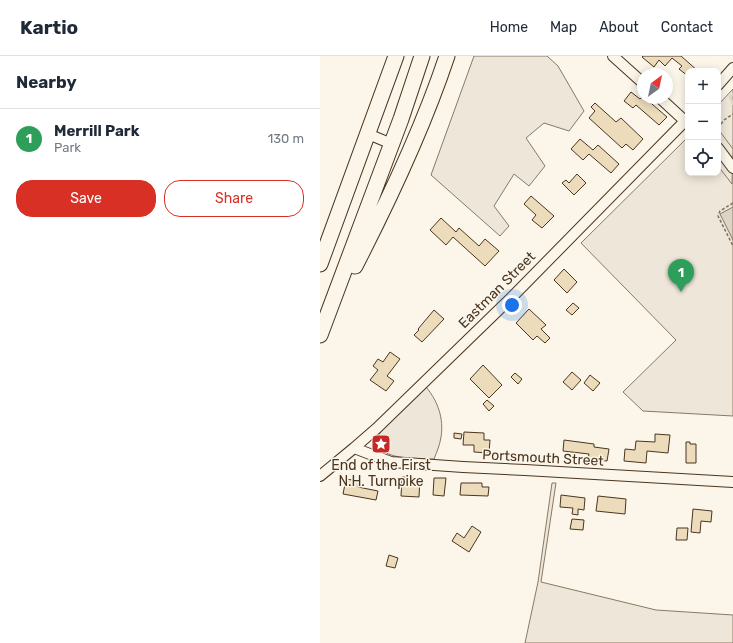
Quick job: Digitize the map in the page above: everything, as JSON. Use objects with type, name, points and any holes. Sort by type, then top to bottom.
[{"type":"highway","points":[[320,264],[396,56]]},
{"type":"highway","points":[[320,335],[392,144],[422,56]]},
{"type":"highway","points":[[326,320],[372,233],[409,154],[447,56]]},
{"type":"street","points":[[613,56],[637,78]]},
{"type":"street","points":[[721,82],[733,68]]},
{"type":"street","points":[[668,104],[685,117]]},
{"type":"street","name":"Eastman Street","points":[[320,476],[354,448],[511,298],[571,235],[685,121]]},
{"type":"street","points":[[368,134],[392,144]]},
{"type":"street","points":[[721,152],[733,168]]},
{"type":"street","name":"Portsmouth Street","points":[[354,448],[391,462],[733,482]]},
{"type":"path","points":[[721,124],[733,114]]},
{"type":"path","points":[[733,203],[720,212],[718,216],[733,246]]},
{"type":"shaded area","points":[[474,56],[547,56],[558,66],[584,111],[569,131],[544,123],[526,138],[545,166],[529,186],[514,174],[494,206],[509,226],[500,236],[431,175]]},
{"type":"shaded area","points":[[733,89],[733,416],[643,411],[623,392],[676,340],[581,243],[685,140],[685,176],[721,176],[721,102]]},
{"type":"shaded area","points":[[721,133],[733,149],[732,184],[721,170]]},
{"type":"shaded area","points":[[733,207],[733,240],[720,214]]},
{"type":"shaded area","points":[[426,387],[437,404],[442,424],[441,440],[434,459],[398,457],[382,450],[378,443],[379,435],[393,418]]},
{"type":"shaded area","points":[[552,483],[556,483],[541,582],[656,610],[733,615],[733,643],[525,643],[538,582]]},
{"type":"building","points":[[681,56],[695,68],[685,68],[685,74],[679,69],[682,66],[672,58],[665,66],[659,60],[654,67],[642,57]]},
{"type":"building","points":[[631,92],[637,97],[637,104],[652,104],[667,117],[659,125],[636,105],[633,108],[624,101]]},
{"type":"building","points":[[595,103],[616,122],[621,118],[643,139],[633,150],[626,144],[622,148],[589,118],[595,111],[591,107]]},
{"type":"building","points":[[580,139],[593,150],[598,145],[619,164],[611,173],[589,154],[583,160],[571,149]]},
{"type":"building","points":[[577,174],[586,183],[574,195],[562,183],[566,180],[569,183]]},
{"type":"building","points":[[531,196],[554,216],[542,228],[532,220],[536,215],[524,204]]},
{"type":"building","points":[[441,218],[456,232],[459,228],[479,246],[485,239],[499,251],[485,266],[453,237],[446,245],[430,230]]},
{"type":"building","points":[[564,269],[577,282],[567,293],[554,280]]},
{"type":"building","points":[[573,303],[579,308],[572,315],[566,310]]},
{"type":"building","points":[[529,309],[546,325],[541,329],[550,338],[545,343],[537,336],[533,340],[516,323]]},
{"type":"building","points":[[434,310],[444,319],[422,342],[414,335]]},
{"type":"building","points":[[390,352],[400,359],[387,376],[394,381],[386,391],[370,380],[378,370],[373,366],[378,359],[383,362]]},
{"type":"building","points":[[483,365],[502,385],[489,398],[470,379]]},
{"type":"building","points":[[572,372],[581,380],[572,390],[563,382]]},
{"type":"building","points":[[515,373],[522,379],[518,384],[511,377]]},
{"type":"building","points":[[590,375],[600,383],[593,391],[584,383]]},
{"type":"building","points":[[487,400],[494,406],[489,411],[483,404]]},
{"type":"building","points":[[464,432],[484,433],[484,440],[490,440],[489,453],[474,452],[474,445],[463,445]]},
{"type":"building","points":[[454,433],[462,434],[461,439],[454,438]]},
{"type":"building","points":[[655,434],[670,435],[668,453],[647,451],[646,463],[624,461],[625,449],[635,450],[636,441],[655,442]]},
{"type":"building","points":[[564,440],[594,444],[594,447],[609,449],[607,461],[588,459],[589,454],[563,451]]},
{"type":"building","points":[[686,442],[696,444],[696,463],[686,463]]},
{"type":"building","points":[[402,477],[420,478],[419,497],[401,496]]},
{"type":"building","points":[[434,478],[446,478],[444,496],[433,495]]},
{"type":"building","points":[[346,479],[359,481],[358,487],[378,491],[376,500],[343,494]]},
{"type":"building","points":[[461,483],[482,483],[482,487],[489,487],[488,496],[460,495]]},
{"type":"building","points":[[561,495],[585,498],[584,510],[578,509],[578,515],[572,514],[573,508],[560,507]]},
{"type":"building","points":[[598,496],[626,499],[625,514],[596,511]]},
{"type":"building","points":[[693,509],[712,511],[711,522],[701,521],[700,533],[691,532]]},
{"type":"building","points":[[572,519],[584,520],[583,530],[570,529]]},
{"type":"building","points":[[472,526],[481,532],[469,552],[452,541],[457,533],[464,538]]},
{"type":"building","points":[[677,528],[688,528],[687,540],[676,540]]},
{"type":"building","points":[[389,555],[398,558],[395,568],[386,566]]},
{"type":"waterway","points":[[733,94],[730,97],[733,104]]},
{"type":"place","name":"Merrill Park","points":[[681,292]]},
{"type":"place","name":"End of the First N.H. Turnpike","points":[[381,444]]}]
